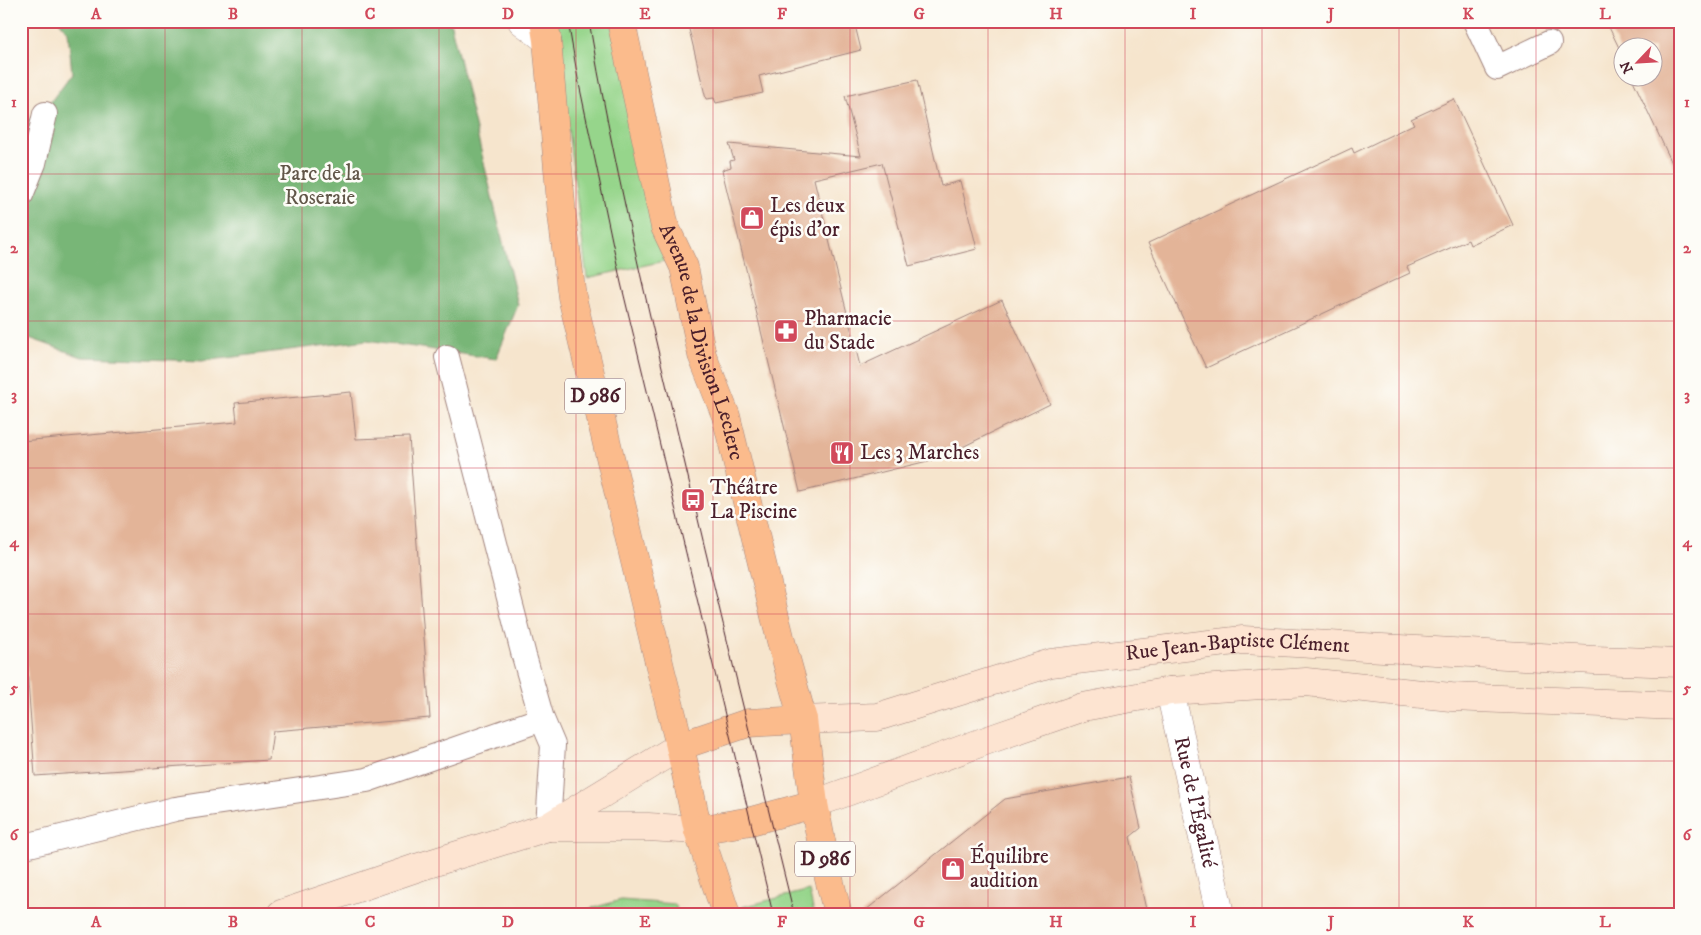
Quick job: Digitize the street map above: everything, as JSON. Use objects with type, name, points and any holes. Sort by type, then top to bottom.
[{"type":"main road","name":"Avenue de la Division Leclerc","points":[[621,21],[665,227],[684,268],[702,355],[726,416],[781,641],[803,720],[814,804]]},
{"type":"main road","name":"D 986","points":[[546,31],[562,215],[572,296],[680,746]]},
{"type":"main road","name":"Rue Jean-Baptiste Clément","points":[[803,720],[877,718],[1051,663],[1243,640],[1508,656],[1680,663]]},
{"type":"main road","name":"Rue Jean-Baptiste Clément","points":[[814,804],[1084,707],[1170,691],[1306,682],[1451,697],[1680,706]]},
{"type":"main road","points":[[281,914],[419,867],[548,828],[680,746],[748,723],[803,720]]},
{"type":"main road","points":[[680,746],[698,830],[726,914]]},
{"type":"main road","name":"D 986","points":[[814,804],[827,871],[838,914]]},
{"type":"main road","points":[[548,828],[648,827],[698,830],[751,821],[814,804]]},
{"type":"street","points":[[522,21],[546,31]]},
{"type":"street","name":"Rue de l'Égalité","points":[[1170,691],[1220,914]]},
{"type":"lane","points":[[1475,21],[1497,68],[1549,43]]},
{"type":"lane","points":[[21,195],[34,163],[45,114]]},
{"type":"lane","points":[[447,357],[524,656],[542,719],[553,745],[548,828]]},
{"type":"lane","points":[[21,847],[176,809],[367,780],[542,719]]},
{"type":"green space","name":"Parc de la Roseraie","points":[[59,21],[450,21],[518,305],[496,359],[367,340],[203,361],[82,357],[21,335],[21,123],[43,112],[72,73],[68,32]]},
{"type":"green space","points":[[554,21],[611,21],[673,259],[587,278]]},
{"type":"green space","points":[[809,890],[814,914],[744,914],[742,907]]},
{"type":"green space","points":[[621,900],[675,904],[678,914],[571,914]]},
{"type":"building","points":[[687,21],[854,21],[861,50],[759,76],[763,93],[716,103],[714,98],[706,99]]},
{"type":"building","points":[[1606,21],[1680,21],[1680,180],[1637,88],[1664,88],[1664,38],[1614,38]]},
{"type":"building","points":[[917,80],[941,186],[960,181],[977,249],[909,266],[882,163],[814,179],[860,366],[1002,300],[1050,404],[940,458],[800,492],[722,170],[731,167],[730,161],[734,160],[729,144],[861,156],[845,96]]},
{"type":"building","points":[[1454,99],[1513,225],[1470,245],[1468,240],[1407,267],[1410,273],[1206,368],[1148,243],[1352,148],[1354,153],[1414,124],[1411,119]]},
{"type":"building","points":[[351,392],[356,439],[409,437],[430,718],[273,731],[269,760],[35,776],[21,587],[21,441],[237,422],[235,403]]},
{"type":"building","points":[[1129,777],[1141,828],[1130,837],[1147,914],[861,914],[1005,799]]},
{"type":"tram line","points":[[568,21],[578,79],[621,283],[773,914]]},
{"type":"tram line","points":[[589,21],[618,174],[640,275],[794,914]]},
{"type":"place","name":"Les deux épis d’or","points":[[752,218]]},
{"type":"place","name":"Pharmacie du Stade","points":[[786,331]]},
{"type":"place","name":"Les 3 Marches","points":[[842,453]]},
{"type":"place","name":"Théâtre La Piscine","points":[[693,500]]},
{"type":"place","name":"Équilibre audition","points":[[953,869]]}]
